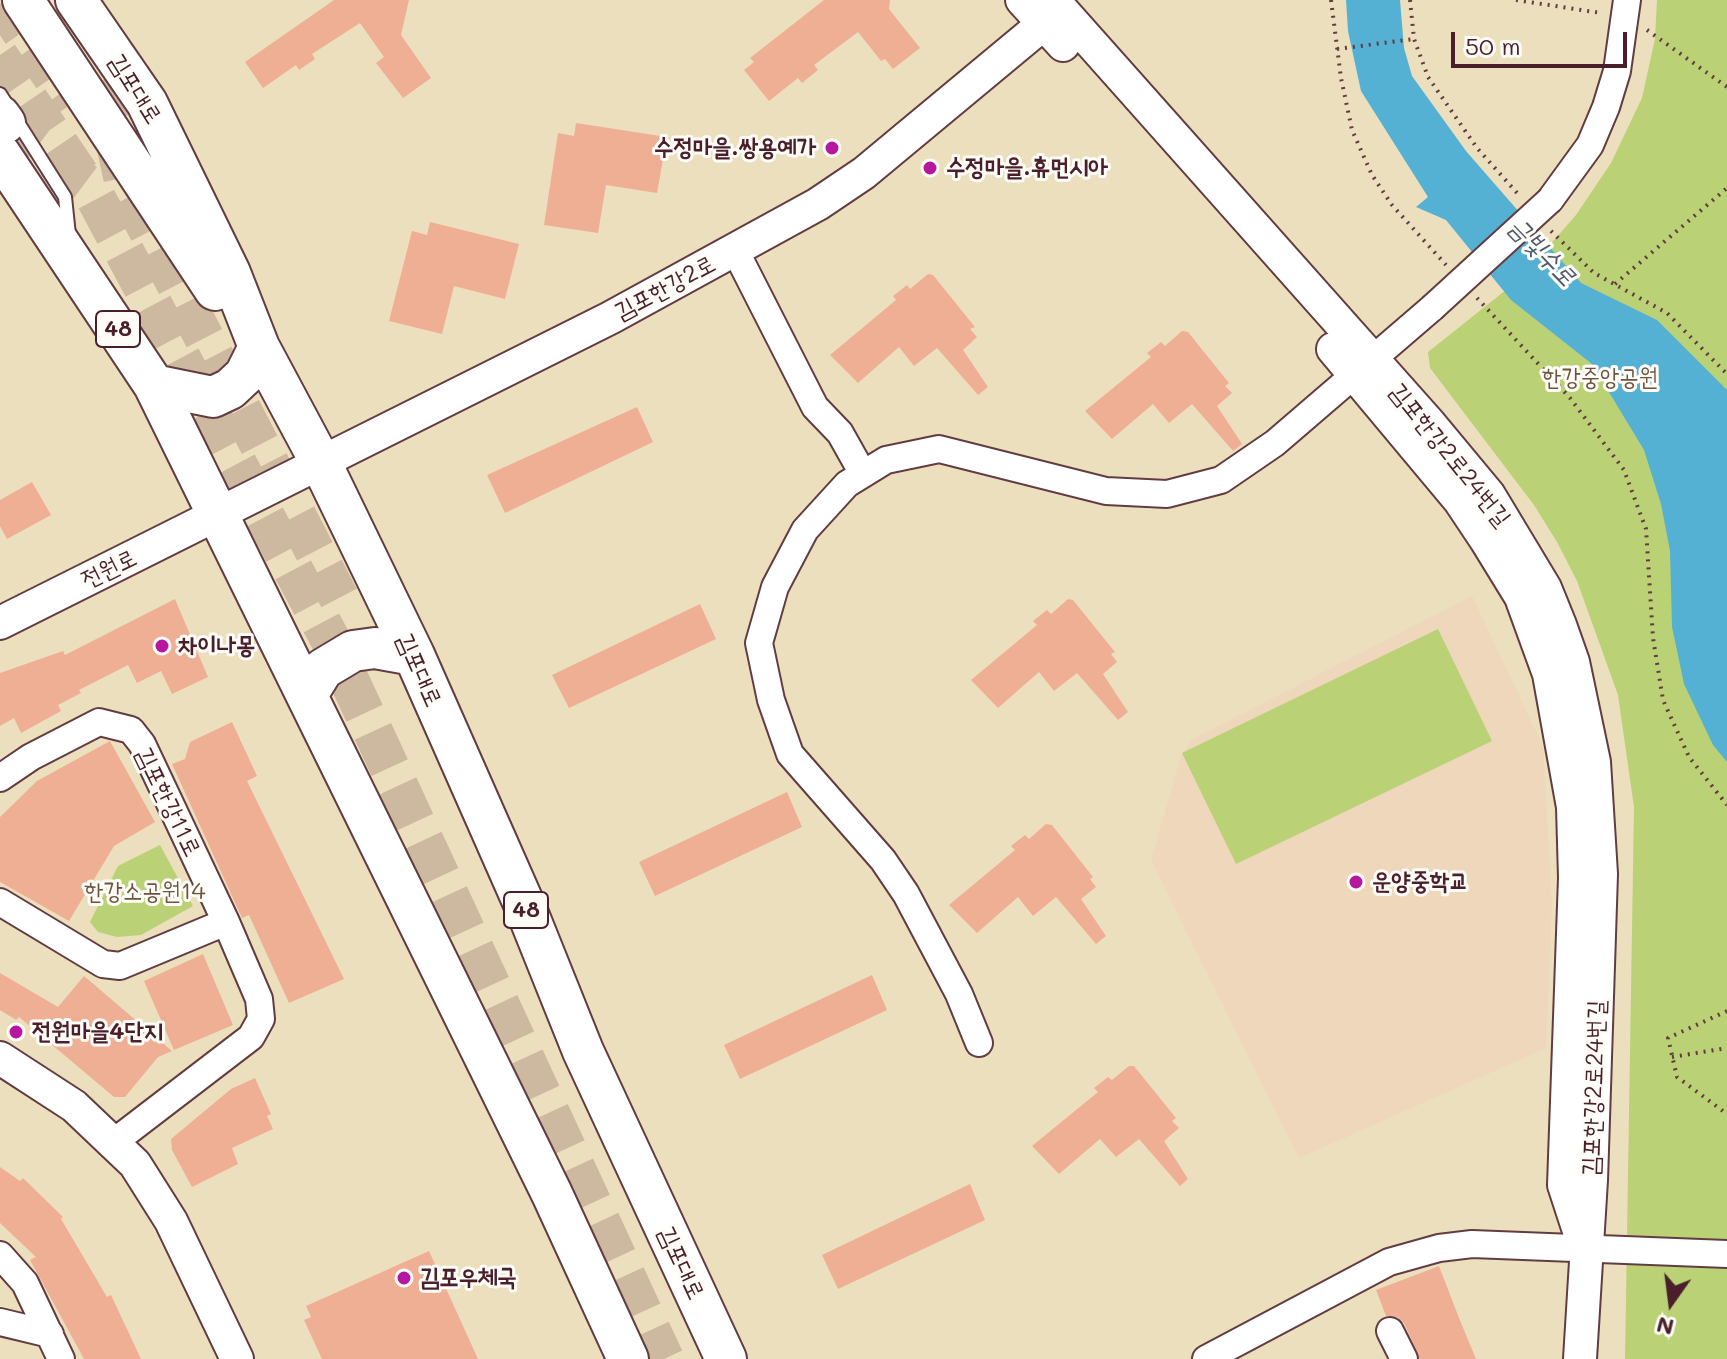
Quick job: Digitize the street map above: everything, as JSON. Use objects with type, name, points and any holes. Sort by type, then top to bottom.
[{"type":"main road","points":[[23,0],[221,299],[259,347],[245,375],[230,389],[213,397],[154,385]]},
{"type":"main road","points":[[45,0],[102,80]]},
{"type":"main road","name":"김포대로","points":[[76,0],[147,103],[230,273],[259,347],[321,463],[414,655],[524,904],[583,1051],[726,1359]]},
{"type":"main road","name":"48","points":[[1,122],[66,251],[154,385],[552,1194],[628,1359]]},
{"type":"main road","points":[[307,695],[323,669],[353,651],[375,648],[414,655]]},
{"type":"street","points":[[979,1043],[959,994],[891,871],[790,754],[759,643],[775,587],[805,530],[847,484],[886,460],[939,449],[999,461],[1106,491],[1167,494],[1221,480],[1275,443],[1364,369],[1550,200],[1590,145],[1606,107],[1617,71],[1627,0]]},
{"type":"street","name":"김포한강2로","points":[[218,515],[735,250],[864,173],[1050,7]]},
{"type":"street","name":"김포한강2로24번길","points":[[1050,7],[1364,369],[1489,495],[1545,588],[1573,662],[1594,762],[1601,874],[1591,1180],[1580,1359]]},
{"type":"street","points":[[735,250],[815,407],[840,433],[863,474]]},
{"type":"street","name":"전원로","points":[[0,623],[218,515]]},
{"type":"street","name":"김포한강11로","points":[[0,778],[31,757],[99,722],[131,730],[142,744],[259,999],[261,1019],[251,1037],[114,1142]]},
{"type":"street","points":[[0,902],[103,964],[120,966],[226,922]]},
{"type":"street","points":[[0,1058],[74,1106],[135,1164],[171,1221],[237,1359]]},
{"type":"street","points":[[1206,1359],[1240,1352],[1389,1262],[1411,1255],[1472,1244],[1727,1254]]},
{"type":"street","points":[[0,1255],[25,1283],[61,1359]]},
{"type":"street","points":[[0,1322],[50,1334]]},
{"type":"street","points":[[1390,1331],[1404,1359]]},
{"type":"lane","points":[[1,122],[65,197],[70,230],[66,251]]},
{"type":"path","points":[[1331,0],[1352,130],[1372,175],[1392,205],[1454,274]]},
{"type":"path","points":[[1337,49],[1414,39]]},
{"type":"path","points":[[1615,284],[1727,188]]},
{"type":"path","points":[[1476,297],[1570,398],[1624,470],[1646,529],[1653,638],[1663,700],[1689,757],[1727,805]]},
{"type":"path","points":[[1727,1011],[1668,1038],[1677,1077],[1727,1114]]},
{"type":"path","points":[[1672,1057],[1727,1048]]},
{"type":"shaded area","name":"운양중학교","points":[[1472,596],[1543,746],[1552,903],[1546,1048],[1299,1158],[1151,860],[1182,753],[1193,739]]},
{"type":"green space","name":"한강중앙공원","points":[[1657,0],[1727,0],[1727,1359],[1625,1359],[1634,807],[1618,695],[1577,581],[1557,542],[1534,505],[1430,368],[1428,352],[1521,278],[1576,215],[1611,163],[1642,98],[1655,39]]},
{"type":"green space","points":[[1438,629],[1492,741],[1236,864],[1182,753]]},
{"type":"green space","name":"한강소공원14","points":[[160,845],[193,906],[141,935],[117,937],[98,932],[90,922],[118,866]]},
{"type":"water","name":"금빛수로","points":[[1346,0],[1400,0],[1404,48],[1412,76],[1466,151],[1581,283],[1657,320],[1727,390],[1727,762],[1713,745],[1684,684],[1672,627],[1670,551],[1661,504],[1644,450],[1592,364],[1511,300],[1446,220],[1416,207],[1428,197],[1361,91],[1348,31]]},
{"type":"building","points":[[334,0],[409,0],[401,35],[431,78],[403,98],[376,63],[384,57],[360,23],[312,54],[315,59],[299,70],[296,65],[263,88],[245,62]]},
{"type":"building","points":[[824,0],[890,0],[889,9],[920,48],[893,69],[885,59],[881,61],[858,32],[814,65],[818,70],[802,83],[798,78],[769,101],[744,70],[754,62],[750,58]]},
{"type":"building","points":[[576,123],[667,137],[657,193],[606,185],[598,233],[544,225],[558,133],[574,136]]},
{"type":"building","points":[[430,222],[519,244],[505,299],[454,286],[442,334],[389,321],[412,231],[427,235]]},
{"type":"building","points":[[928,274],[933,275],[975,327],[970,329],[977,337],[963,350],[988,387],[978,395],[937,348],[914,366],[899,347],[858,383],[830,355],[896,300],[893,296],[907,285],[910,289]]},
{"type":"building","points":[[1182,331],[1188,332],[1229,383],[1225,386],[1232,393],[1217,406],[1242,444],[1233,451],[1192,404],[1169,423],[1153,404],[1112,439],[1085,411],[1151,357],[1147,353],[1161,342],[1165,346]]},
{"type":"building","points":[[637,407],[653,442],[505,513],[487,475]]},
{"type":"building","points":[[32,482],[51,515],[7,539],[0,526],[0,500]]},
{"type":"building","points":[[175,599],[208,677],[172,694],[161,671],[137,683],[128,665],[79,690],[81,693],[58,705],[61,711],[21,733],[14,718],[0,726],[0,673],[63,651],[65,655]]},
{"type":"building","points":[[1068,599],[1073,600],[1115,652],[1111,654],[1117,662],[1103,674],[1128,712],[1118,720],[1077,673],[1054,691],[1039,672],[998,708],[971,680],[1037,625],[1033,621],[1047,610],[1051,614]]},
{"type":"building","points":[[700,604],[716,639],[569,708],[552,675]]},
{"type":"building","points":[[232,722],[257,776],[247,781],[344,979],[289,1003],[249,915],[242,918],[172,764],[185,759],[190,742]]},
{"type":"building","points":[[110,741],[155,822],[114,846],[69,921],[0,882],[0,817],[37,781]]},
{"type":"building","points":[[787,792],[802,827],[655,896],[639,862]]},
{"type":"building","points":[[1046,824],[1052,825],[1093,877],[1090,879],[1096,887],[1081,899],[1106,936],[1096,944],[1056,897],[1033,916],[1018,897],[977,933],[949,905],[1015,850],[1011,846],[1025,835],[1029,839]]},
{"type":"building","points":[[203,954],[233,1025],[174,1050],[144,981]]},
{"type":"building","points":[[0,973],[58,1007],[84,976],[172,1051],[158,1057],[125,1097],[114,1097],[19,1017],[16,1020],[0,1010]]},
{"type":"building","points":[[872,975],[887,1010],[740,1079],[724,1045]]},
{"type":"building","points":[[1129,1066],[1134,1066],[1176,1118],[1172,1121],[1179,1128],[1164,1141],[1188,1179],[1180,1186],[1139,1139],[1116,1157],[1100,1139],[1059,1174],[1032,1146],[1098,1092],[1094,1088],[1108,1077],[1112,1080]]},
{"type":"building","points":[[255,1078],[271,1114],[267,1116],[273,1129],[232,1148],[238,1164],[192,1187],[172,1150],[171,1139],[231,1089]]},
{"type":"building","points":[[0,1167],[20,1181],[23,1178],[63,1217],[61,1219],[107,1297],[111,1295],[141,1359],[84,1359],[30,1260],[36,1257],[0,1223]]},
{"type":"building","points":[[970,1184],[985,1220],[838,1289],[822,1255]]},
{"type":"building","name":"김포우체국","points":[[429,1251],[478,1359],[322,1359],[304,1320],[311,1317],[306,1306]]},
{"type":"building","points":[[1439,1266],[1476,1359],[1420,1359],[1404,1323],[1398,1317],[1386,1316],[1376,1290]]},
{"type":"tunnel","points":[[0,4],[70,105]]},
{"type":"tunnel","points":[[0,55],[90,187]]},
{"type":"tunnel","points":[[102,80],[125,185],[339,598]]},
{"type":"tunnel","points":[[5,123],[90,187],[331,641],[664,1359]]},
{"type":"place","name":"수정마을.쌍용예가","points":[[832,148]]},
{"type":"place","name":"수정마을.휴먼시아","points":[[930,168]]},
{"type":"place","name":"차이나몽","points":[[162,646]]},
{"type":"place","name":"운양중학교","points":[[1356,882]]},
{"type":"place","name":"전원마을4단지","points":[[16,1032]]},
{"type":"place","name":"김포우체국","points":[[404,1278]]}]
